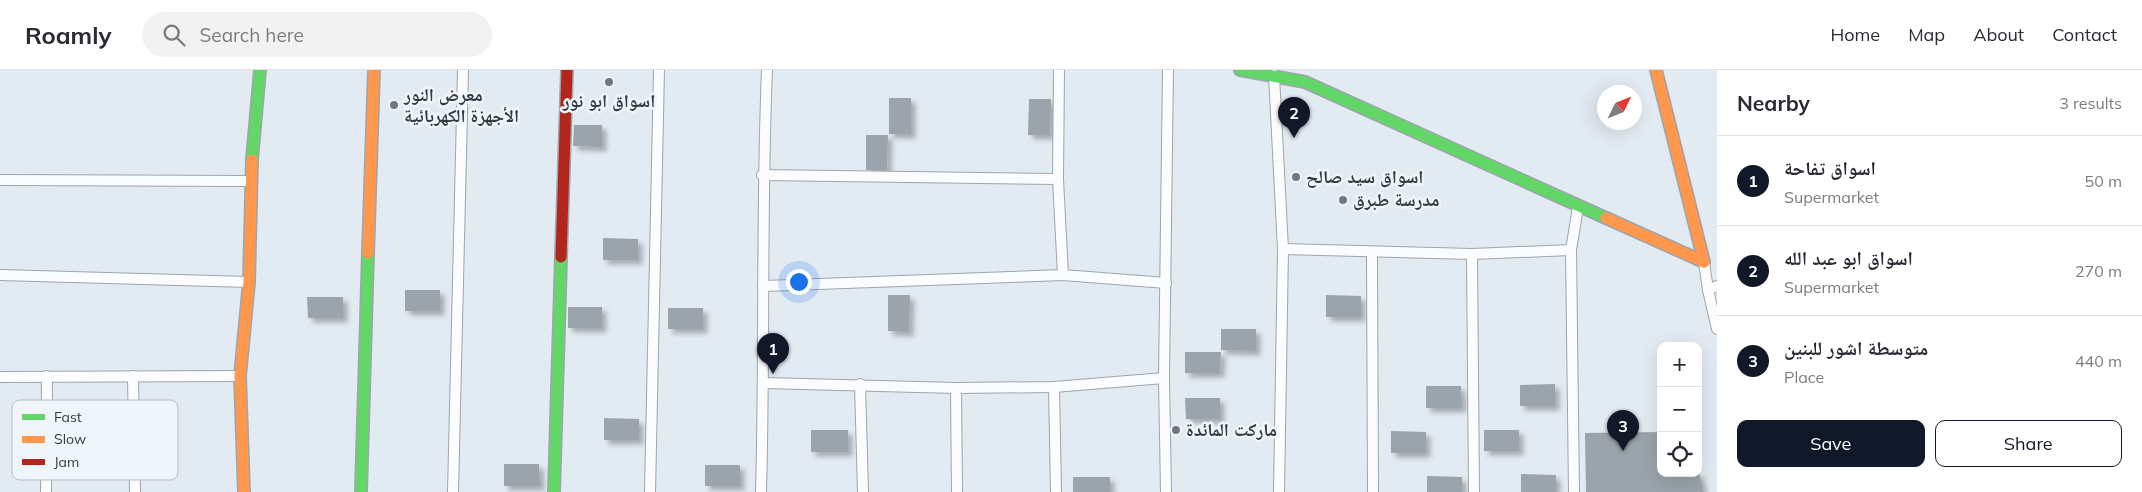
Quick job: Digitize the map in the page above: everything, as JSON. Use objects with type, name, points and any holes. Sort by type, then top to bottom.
[{"type":"street","points":[[244,492],[240,376],[249,282],[250,181],[260,70]]},
{"type":"street","points":[[361,492],[374,70]]},
{"type":"street","points":[[453,492],[463,70]]},
{"type":"street","points":[[554,492],[566,70]]},
{"type":"street","points":[[650,492],[659,70]]},
{"type":"street","points":[[761,492],[764,383],[762,175],[767,70]]},
{"type":"street","points":[[1059,70],[1058,179],[1063,275]]},
{"type":"street","points":[[1166,492],[1164,378],[1168,70]]},
{"type":"street","points":[[1240,70],[1305,82],[1578,207],[1704,262]]},
{"type":"street","points":[[1656,70],[1712,288],[1717,329]]},
{"type":"street","points":[[1274,75],[1283,249],[1280,492]]},
{"type":"street","points":[[762,175],[1058,179]]},
{"type":"street","points":[[0,180],[250,181]]},
{"type":"street","points":[[1574,492],[1571,250],[1578,207]]},
{"type":"street","points":[[1283,249],[1472,254],[1571,250]]},
{"type":"street","points":[[1372,252],[1373,492]]},
{"type":"street","points":[[1472,254],[1474,492]]},
{"type":"street","points":[[0,275],[249,282]]},
{"type":"street","points":[[763,286],[1063,275],[1166,283]]},
{"type":"street","points":[[47,376],[47,400]]},
{"type":"street","points":[[133,376],[133,400]]},
{"type":"street","points":[[0,377],[240,376]]},
{"type":"street","points":[[764,383],[956,388],[1054,387],[1164,378]]},
{"type":"street","points":[[860,384],[863,492]]},
{"type":"street","points":[[1054,387],[1056,492]]},
{"type":"street","points":[[956,388],[957,492]]},
{"type":"building","points":[[889,98],[911,98],[911,134],[889,134]]},
{"type":"building","points":[[1029,99],[1051,99],[1050,135],[1028,135]]},
{"type":"building","points":[[574,125],[602,125],[602,147],[573,146]]},
{"type":"building","points":[[866,135],[888,135],[887,170],[866,170]]},
{"type":"building","points":[[603,238],[638,239],[638,260],[603,260]]},
{"type":"building","points":[[405,290],[440,290],[440,311],[405,311]]},
{"type":"building","points":[[888,295],[910,295],[909,332],[888,331]]},
{"type":"building","points":[[1326,295],[1361,296],[1361,317],[1326,317]]},
{"type":"building","points":[[307,297],[343,297],[343,318],[308,318]]},
{"type":"building","points":[[568,307],[602,307],[602,328],[568,328]]},
{"type":"building","points":[[668,308],[703,308],[703,329],[668,329]]},
{"type":"building","points":[[1221,329],[1256,329],[1256,351],[1221,350]]},
{"type":"building","points":[[1185,352],[1221,352],[1220,373],[1185,373]]},
{"type":"building","points":[[1555,384],[1555,406],[1520,406],[1520,385]]},
{"type":"building","points":[[1426,386],[1461,386],[1462,408],[1426,408]]},
{"type":"building","points":[[1185,398],[1220,398],[1220,419],[1186,419]]},
{"type":"building","points":[[604,418],[639,419],[639,440],[604,440]]},
{"type":"building","points":[[811,430],[848,430],[848,452],[811,452]]},
{"type":"building","points":[[1484,430],[1519,430],[1519,451],[1484,451]]},
{"type":"building","points":[[1391,431],[1426,432],[1426,453],[1391,453]]},
{"type":"building","points":[[1657,432],[1657,477],[1700,477],[1704,492],[1586,492],[1585,433]]},
{"type":"building","points":[[504,464],[539,464],[540,486],[504,486]]},
{"type":"building","points":[[705,465],[740,465],[740,486],[705,486]]},
{"type":"building","points":[[1521,474],[1556,475],[1556,492],[1521,492]]},
{"type":"building","points":[[1427,476],[1462,477],[1462,492],[1427,492]]},
{"type":"building","points":[[1073,477],[1110,477],[1110,492],[1073,492]]},
{"type":"traffic: fast","points":[[252,160],[260,70]]},
{"type":"traffic: fast","points":[[1240,70],[1305,82],[1606,218]]},
{"type":"traffic: fast","points":[[361,492],[368,253]]},
{"type":"traffic: fast","points":[[554,492],[561,257]]},
{"type":"traffic: slow","points":[[368,253],[374,70]]},
{"type":"traffic: slow","points":[[1656,70],[1704,262]]},
{"type":"traffic: slow","points":[[244,492],[240,376],[249,282],[252,160]]},
{"type":"traffic: slow","points":[[1606,218],[1704,262]]},
{"type":"traffic: jam","points":[[561,257],[567,70]]},
{"type":"place","name":"اسواق ابو نور","points":[[609,82]]},
{"type":"place","name":"معرض النور الأجهزة الكهربائية","points":[[394,105]]},
{"type":"place","name":"اسواق ابو عبد الله","points":[[1294,138]]},
{"type":"place","name":"اسواق سيد صالح","points":[[1296,177]]},
{"type":"place","name":"مدرسة طبرق","points":[[1343,200]]},
{"type":"place","name":"اسواق تفاحة","points":[[773,374]]},
{"type":"place","name":"ماركت المائدة","points":[[1176,430]]},
{"type":"place","name":"متوسطة اشور للبنين","points":[[1623,451]]}]
